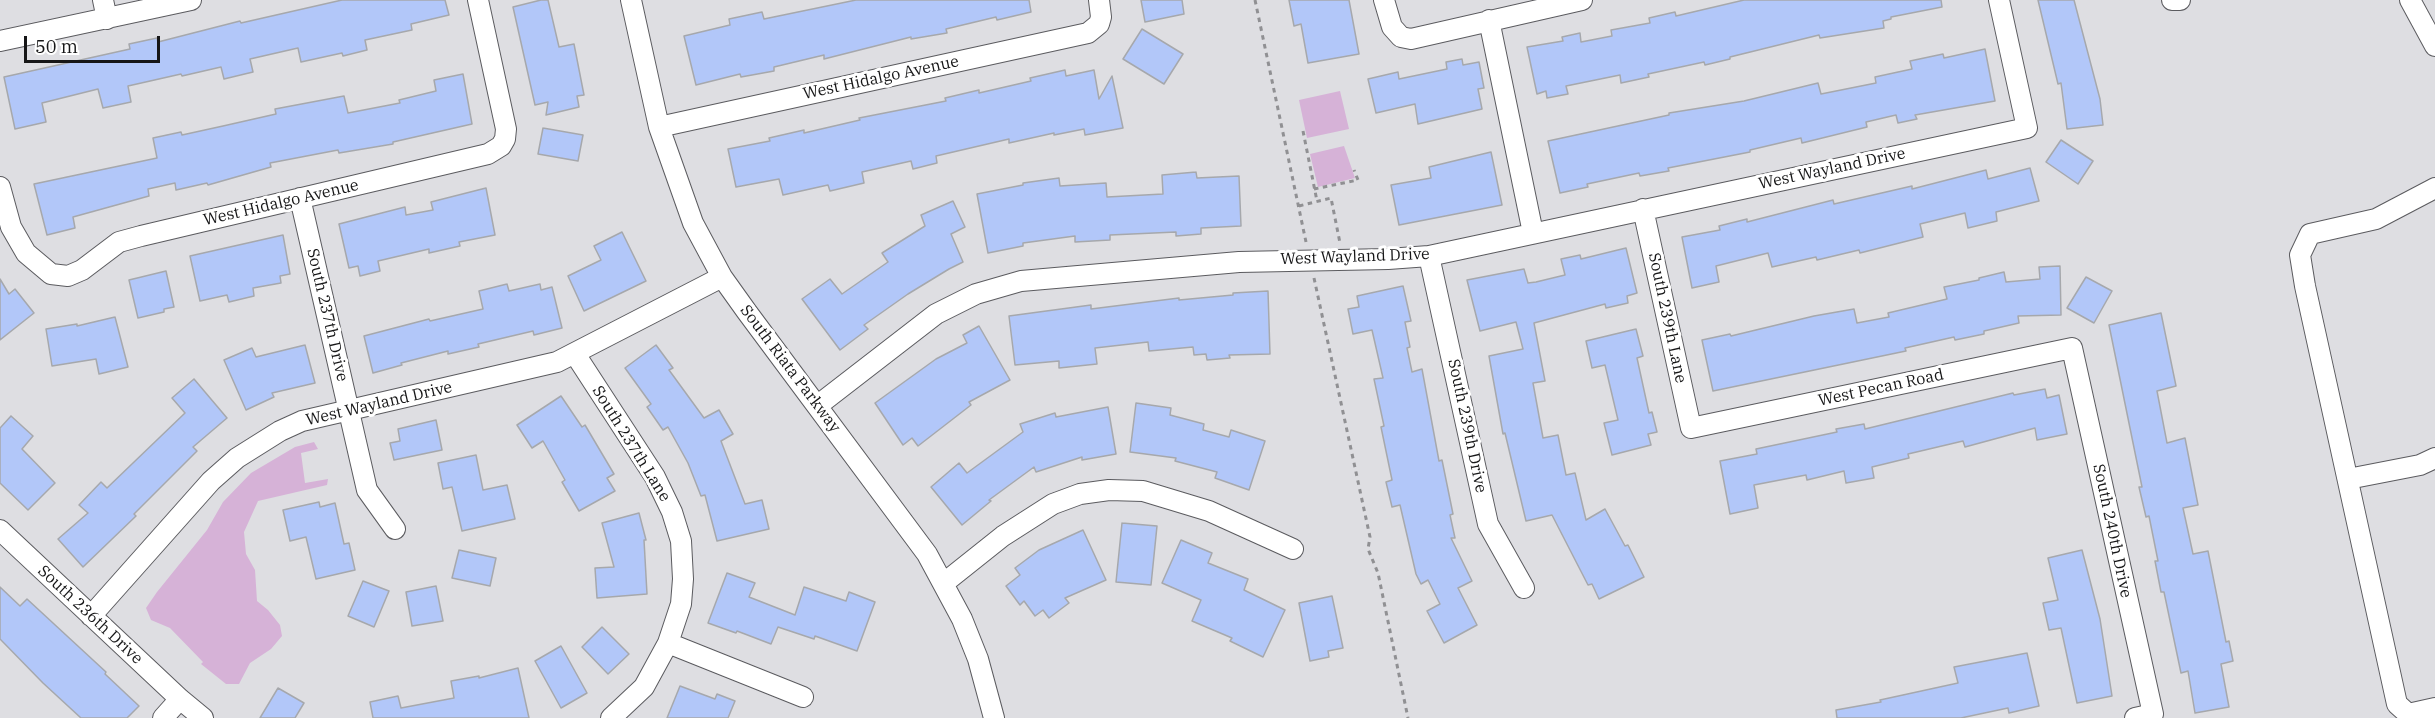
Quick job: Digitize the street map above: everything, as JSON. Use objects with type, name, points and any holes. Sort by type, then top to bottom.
[{"type":"street","points":[[0,41],[105,10],[191,0]]},
{"type":"street","name":"West Hidalgo Avenue","points":[[0,187],[10,227],[26,253],[51,274],[68,276],[82,270],[119,242],[488,154],[501,146],[505,139],[504,121],[478,0]]},
{"type":"street","name":"South Riata Parkway","points":[[631,0],[659,127],[693,223],[722,277],[927,554],[962,619],[978,659],[994,718]]},
{"type":"street","name":"West Hidalgo Avenue","points":[[659,127],[1088,33],[1095,30],[1099,24],[1101,17],[1099,0]]},
{"type":"street","points":[[1384,0],[1392,27],[1401,37],[1411,39],[1582,0]]},
{"type":"street","name":"West Wayland Drive","points":[[817,406],[936,314],[976,294],[1021,281],[1130,270],[1294,259],[1388,259],[1429,256],[2026,128],[1999,0]]},
{"type":"street","points":[[2172,0],[2180,0]]},
{"type":"street","points":[[2410,0],[2435,46]]},
{"type":"street","points":[[1489,20],[1533,232]]},
{"type":"street","points":[[2435,188],[2376,219],[2310,234],[2300,255],[2397,704],[2408,714],[2435,708]]},
{"type":"street","name":"South 237th Drive","points":[[300,198],[367,490],[395,529]]},
{"type":"street","name":"South 239th Lane","points":[[1643,209],[1691,428]]},
{"type":"street","name":"South 239th Drive","points":[[1429,256],[1488,524],[1524,588]]},
{"type":"street","name":"West Wayland Drive","points":[[91,616],[212,481],[237,458],[279,430],[302,422],[540,366],[575,354],[722,277]]},
{"type":"street","name":"West Pecan Road","points":[[1691,428],[2072,348]]},
{"type":"street","name":"South 240th Drive","points":[[2072,348],[2144,716]]},
{"type":"street","name":"South 237th Lane","points":[[575,354],[655,477],[672,512],[681,541],[683,579],[681,604],[669,643]]},
{"type":"street","points":[[2348,479],[2420,465],[2435,458]]},
{"type":"street","points":[[944,583],[1004,536],[1053,504],[1080,494],[1109,490],[1143,491],[1209,511],[1293,549]]},
{"type":"street","name":"South 236th Drive","points":[[0,530],[180,699]]},
{"type":"street","points":[[611,718],[644,687],[669,643],[802,697]]},
{"type":"street","points":[[163,718],[180,699],[203,718]]},
{"type":"path","points":[[1255,0],[1299,206],[1294,259],[1370,537],[1368,549],[1378,573],[1408,718]]},
{"type":"path","points":[[1303,130],[1317,201]]},
{"type":"path","points":[[1314,189],[1358,180],[1354,170]]},
{"type":"path","points":[[1299,206],[1331,198],[1343,259]]},
{"type":"shaded area","points":[[1340,91],[1349,129],[1307,138],[1299,100]]},
{"type":"shaded area","points":[[1344,146],[1355,178],[1318,187],[1310,154]]},
{"type":"shaded area","points":[[314,442],[318,449],[301,453],[305,483],[328,479],[327,485],[258,501],[244,532],[246,554],[255,570],[257,601],[280,625],[282,636],[271,649],[250,663],[239,684],[226,684],[201,664],[203,662],[170,628],[151,620],[146,608],[207,530],[223,502],[251,473],[295,447]]},
{"type":"building","points":[[342,0],[445,0],[449,15],[411,24],[412,30],[365,40],[367,50],[343,56],[342,53],[301,62],[298,48],[250,59],[253,72],[224,79],[221,67],[128,86],[131,102],[103,108],[98,89],[42,103],[46,122],[15,129],[4,77],[130,49],[129,44],[157,38],[158,42],[240,21],[241,23]]},
{"type":"building","points":[[548,0],[559,47],[574,44],[584,95],[577,96],[579,107],[546,115],[548,102],[535,105],[513,7]]},
{"type":"building","points":[[856,0],[1029,0],[1031,12],[997,20],[996,17],[946,29],[947,33],[911,39],[911,37],[824,59],[824,55],[774,67],[774,71],[741,77],[740,74],[696,85],[684,36],[730,25],[729,19],[762,12],[764,19]]},
{"type":"building","points":[[1141,0],[1182,0],[1184,14],[1145,22]]},
{"type":"building","points":[[1289,0],[1349,0],[1359,54],[1308,63],[1301,24],[1294,26]]},
{"type":"building","points":[[1744,0],[1941,0],[1942,7],[1891,17],[1883,21],[1884,28],[1820,38],[1819,35],[1705,65],[1704,62],[1648,74],[1649,77],[1621,83],[1620,75],[1566,86],[1568,94],[1547,98],[1546,91],[1537,94],[1527,47],[1563,41],[1562,37],[1580,33],[1581,42],[1612,36],[1611,30],[1650,23],[1649,18],[1675,12],[1676,16]]},
{"type":"building","points":[[2038,0],[2074,0],[2100,99],[2103,125],[2067,129],[2061,83],[2058,84]]},
{"type":"building","points":[[1142,29],[1183,54],[1164,84],[1123,59]]},
{"type":"building","points":[[1985,49],[1995,101],[1915,115],[1917,119],[1898,123],[1896,115],[1866,122],[1867,127],[1802,143],[1801,138],[1750,150],[1750,152],[1668,168],[1669,171],[1640,176],[1639,173],[1587,184],[1588,187],[1560,193],[1548,141],[1669,115],[1669,113],[1744,101],[1818,83],[1821,94],[1876,83],[1875,77],[1912,69],[1910,61],[1943,54],[1944,58]]},
{"type":"building","points":[[1462,59],[1463,65],[1479,62],[1484,88],[1478,89],[1482,109],[1418,124],[1415,104],[1376,113],[1368,79],[1398,72],[1399,79],[1447,69],[1446,62]]},
{"type":"building","points":[[1065,70],[1066,76],[1094,70],[1099,99],[1112,76],[1123,128],[1085,135],[1084,129],[1009,143],[1009,139],[936,156],[937,163],[913,169],[911,161],[862,172],[864,183],[830,191],[828,185],[783,195],[779,179],[736,187],[728,149],[770,141],[769,138],[804,130],[804,133],[860,120],[859,118],[946,101],[945,98],[1031,81],[1030,78]]},
{"type":"building","points":[[463,74],[472,124],[393,142],[393,144],[339,153],[338,150],[270,163],[271,167],[208,185],[207,183],[176,190],[175,183],[148,189],[149,196],[73,217],[75,228],[47,235],[34,184],[157,158],[153,138],[181,132],[182,135],[223,126],[276,114],[275,109],[344,96],[348,113],[400,103],[399,100],[436,91],[434,80]]},
{"type":"building","points":[[543,128],[583,135],[578,161],[538,154]]},
{"type":"building","points":[[2061,140],[2093,161],[2078,184],[2046,162]]},
{"type":"building","points":[[1491,152],[1502,205],[1399,225],[1391,185],[1431,178],[1429,167]]},
{"type":"building","points":[[2030,168],[2039,201],[1996,212],[1997,221],[1968,228],[1965,213],[1920,224],[1923,237],[1860,253],[1859,250],[1772,267],[1768,253],[1716,266],[1719,282],[1692,288],[1682,237],[1720,230],[1719,226],[1747,219],[1747,222],[1833,200],[1834,204],[1912,186],[1912,189],[1986,170],[1988,179]]},
{"type":"building","points":[[1196,172],[1197,178],[1239,176],[1241,226],[1201,228],[1201,234],[1176,236],[1176,232],[1110,235],[1110,240],[1075,242],[1075,236],[1023,243],[1023,246],[988,253],[977,194],[1023,185],[1023,183],[1059,178],[1060,186],[1106,183],[1107,197],[1163,194],[1162,175]]},
{"type":"building","points":[[486,188],[495,235],[459,242],[460,246],[429,253],[429,249],[378,261],[380,271],[360,276],[358,266],[349,268],[339,224],[405,207],[406,215],[433,210],[431,202]]},
{"type":"building","points":[[953,201],[965,227],[951,234],[963,262],[908,294],[864,325],[868,329],[840,350],[802,299],[830,279],[842,294],[888,262],[882,253],[925,226],[921,215]]},
{"type":"building","points":[[622,232],[646,281],[584,311],[568,276],[601,260],[594,246]]},
{"type":"building","points":[[283,235],[290,274],[280,276],[281,283],[253,288],[254,296],[229,302],[227,295],[200,301],[190,256]]},
{"type":"building","points":[[1626,248],[1637,293],[1627,296],[1628,303],[1606,308],[1605,304],[1534,323],[1545,381],[1533,383],[1543,438],[1558,435],[1566,475],[1575,473],[1586,520],[1605,509],[1625,546],[1628,545],[1644,577],[1599,599],[1592,584],[1588,585],[1552,515],[1526,521],[1505,433],[1503,434],[1489,356],[1523,349],[1516,322],[1480,331],[1467,280],[1524,269],[1528,283],[1536,282],[1565,275],[1561,259],[1580,255],[1581,259]]},
{"type":"building","points":[[2060,266],[2061,315],[2018,316],[2019,323],[1984,331],[1984,334],[1955,340],[1954,337],[1905,348],[1906,351],[1713,391],[1702,340],[1730,334],[1731,336],[1854,309],[1857,323],[1889,317],[1888,313],[1947,299],[1944,287],[2004,272],[2006,282],[2040,279],[2039,267]]},
{"type":"building","points":[[166,271],[174,307],[164,309],[164,312],[138,318],[129,280]]},
{"type":"building","points":[[2086,277],[2112,291],[2094,323],[2067,308]]},
{"type":"building","points":[[0,279],[9,294],[15,289],[34,313],[0,340]]},
{"type":"building","points":[[507,284],[509,291],[540,284],[541,290],[552,287],[562,328],[534,335],[533,331],[478,344],[479,347],[448,354],[448,351],[373,373],[364,336],[429,319],[430,321],[483,309],[479,291]]},
{"type":"building","points":[[1403,286],[1411,321],[1405,322],[1412,372],[1422,369],[1439,461],[1442,460],[1453,514],[1450,515],[1455,538],[1451,538],[1472,581],[1458,588],[1477,625],[1444,643],[1427,611],[1440,604],[1428,580],[1421,584],[1416,574],[1400,505],[1392,507],[1386,482],[1392,480],[1374,379],[1383,378],[1372,330],[1353,334],[1348,309],[1359,307],[1357,296]]},
{"type":"building","points":[[1268,291],[1270,354],[1229,355],[1230,358],[1207,360],[1206,354],[1194,355],[1193,347],[1149,351],[1148,342],[1095,348],[1097,364],[1059,368],[1059,361],[1015,365],[1009,316],[1091,305],[1091,309],[1179,298],[1179,300]]},
{"type":"building","points":[[2161,313],[2176,386],[2157,391],[2167,443],[2185,438],[2198,505],[2183,508],[2193,554],[2208,551],[2226,642],[2229,641],[2233,661],[2221,664],[2229,707],[2195,713],[2188,671],[2181,673],[2164,592],[2161,592],[2155,561],[2158,561],[2149,516],[2146,517],[2139,487],[2142,487],[2109,325]]},
{"type":"building","points":[[115,317],[128,367],[99,374],[96,359],[52,366],[46,329],[77,324],[77,326]]},
{"type":"building","points":[[979,326],[1010,380],[969,402],[971,405],[918,446],[912,438],[903,445],[875,403],[936,359],[967,343],[963,335]]},
{"type":"building","points":[[1636,329],[1643,356],[1637,358],[1649,413],[1652,412],[1657,432],[1648,434],[1651,445],[1612,455],[1604,423],[1618,420],[1605,365],[1592,368],[1586,341]]},
{"type":"building","points":[[305,345],[315,383],[272,393],[274,397],[246,410],[224,360],[252,348],[256,357]]},
{"type":"building","points":[[656,345],[673,368],[669,370],[704,418],[719,410],[733,434],[721,441],[745,504],[762,500],[769,529],[717,541],[705,495],[701,496],[688,463],[668,427],[663,430],[647,407],[651,404],[625,368]]},
{"type":"building","points":[[194,379],[227,418],[193,447],[197,451],[134,514],[136,516],[83,567],[58,539],[88,513],[79,505],[101,482],[107,488],[185,413],[172,398]]},
{"type":"building","points":[[2045,389],[2047,398],[2059,395],[2067,434],[2037,440],[2035,428],[1965,447],[1963,441],[1908,454],[1909,458],[1872,467],[1874,478],[1846,483],[1844,471],[1807,480],[1806,475],[1754,485],[1758,508],[1730,514],[1720,461],[1757,454],[1756,449],[1837,432],[1836,429],[1864,424],[1865,429],[2013,393],[2014,395]]},
{"type":"building","points":[[561,396],[582,427],[585,425],[614,474],[607,478],[615,491],[579,511],[562,482],[565,480],[543,441],[532,448],[517,425]]},
{"type":"building","points":[[1136,403],[1171,408],[1170,415],[1204,424],[1203,430],[1229,437],[1231,430],[1265,441],[1249,490],[1215,478],[1217,472],[1175,461],[1176,458],[1130,452]]},
{"type":"building","points":[[1108,407],[1116,454],[1082,460],[1082,457],[1036,472],[1034,467],[989,500],[991,501],[962,525],[931,487],[959,463],[967,473],[1023,432],[1020,424],[1055,413],[1056,417]]},
{"type":"building","points":[[11,416],[33,436],[22,449],[55,483],[28,510],[0,483],[0,428]]},
{"type":"building","points":[[436,420],[442,450],[394,460],[390,443],[400,441],[398,429]]},
{"type":"building","points":[[476,455],[483,490],[507,485],[515,519],[462,531],[452,487],[443,489],[438,463]]},
{"type":"building","points":[[319,502],[320,507],[335,503],[344,544],[349,543],[355,570],[316,579],[306,537],[290,541],[283,510]]},
{"type":"building","points":[[639,513],[646,540],[644,540],[647,594],[597,598],[595,568],[614,567],[602,523]]},
{"type":"building","points":[[1122,523],[1157,526],[1151,585],[1116,582]]},
{"type":"building","points":[[1083,530],[1106,580],[1065,598],[1069,603],[1049,618],[1043,610],[1035,616],[1024,601],[1020,605],[1006,586],[1020,575],[1015,568],[1039,550]]},
{"type":"building","points":[[1181,540],[1212,553],[1208,563],[1248,579],[1244,590],[1285,610],[1263,657],[1230,641],[1232,638],[1192,621],[1201,600],[1162,583]]},
{"type":"building","points":[[459,550],[496,558],[490,586],[452,578]]},
{"type":"building","points":[[2082,550],[2100,619],[2112,696],[2077,703],[2061,628],[2049,630],[2043,603],[2058,600],[2048,558]]},
{"type":"building","points":[[727,573],[755,583],[749,597],[795,615],[804,587],[846,601],[849,592],[875,602],[857,651],[815,636],[814,639],[778,627],[771,644],[708,623]]},
{"type":"building","points":[[363,581],[389,591],[374,627],[348,616]]},
{"type":"building","points":[[436,586],[443,621],[412,626],[406,592]]},
{"type":"building","points":[[0,587],[20,606],[27,599],[139,706],[127,718],[81,718],[0,639]]},
{"type":"building","points":[[1332,596],[1343,648],[1328,651],[1329,657],[1310,661],[1299,603]]},
{"type":"building","points":[[602,627],[629,654],[608,674],[582,647]]},
{"type":"building","points":[[561,646],[587,693],[561,708],[535,661]]},
{"type":"building","points":[[2027,653],[2039,706],[2009,713],[2008,708],[1961,718],[1837,718],[1836,710],[1881,702],[1880,700],[1958,683],[1954,667]]},
{"type":"building","points":[[518,668],[529,718],[373,718],[370,702],[398,696],[401,708],[454,698],[451,681],[479,676],[479,678]]},
{"type":"building","points":[[680,686],[715,699],[717,694],[735,701],[728,718],[667,718]]},
{"type":"building","points":[[278,688],[304,703],[295,718],[260,718]]}]
